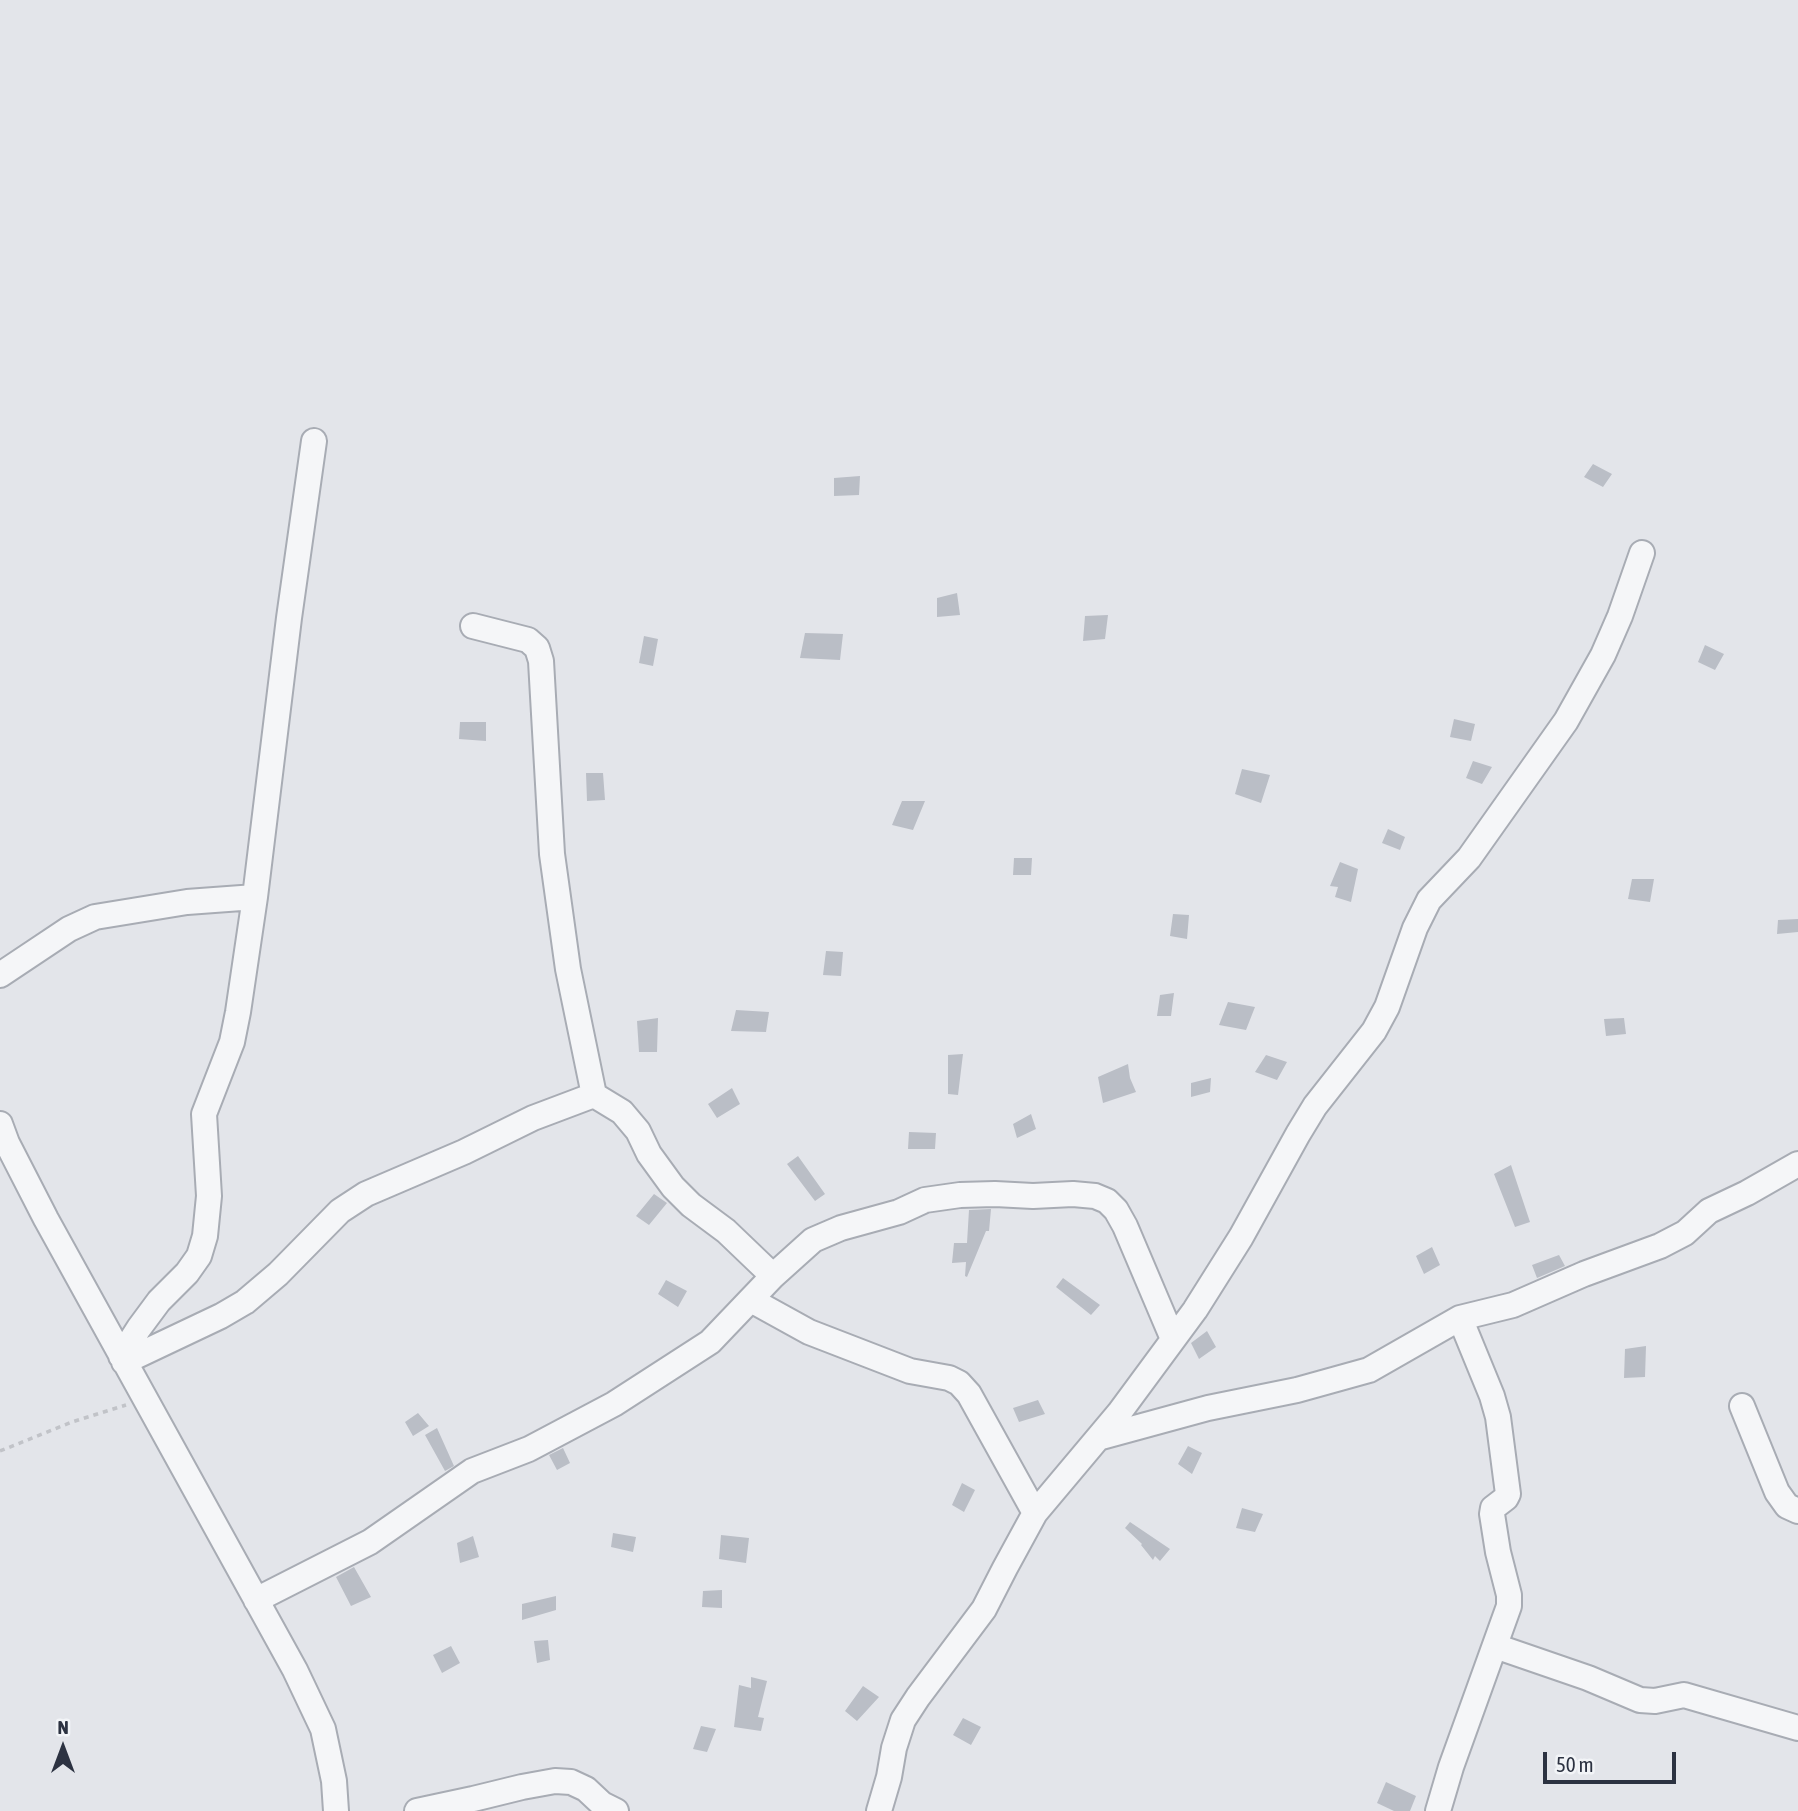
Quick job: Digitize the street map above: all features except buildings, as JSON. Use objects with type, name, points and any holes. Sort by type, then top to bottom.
[{"type":"street","points":[[123,1359],[139,1328],[199,1256],[205,1236],[209,1196],[204,1114],[232,1042],[255,897],[314,441]]},
{"type":"street","points":[[879,1811],[903,1720],[984,1609],[1035,1513],[1119,1413],[1195,1310],[1241,1237],[1315,1106],[1374,1031],[1387,1007],[1415,928],[1429,900],[1469,858],[1566,721],[1603,655],[1642,553]]},
{"type":"street","points":[[473,626],[528,640],[537,648],[541,661],[552,854],[568,970],[594,1095],[622,1112],[638,1131],[649,1154],[673,1187],[691,1205],[714,1220],[773,1276]]},
{"type":"street","points":[[0,975],[69,929],[95,917],[187,902],[255,897]]},
{"type":"street","points":[[123,1359],[221,1316],[245,1302],[278,1274],[340,1211],[366,1194],[464,1152],[533,1118],[594,1095]]},
{"type":"street","points":[[0,1124],[46,1219],[295,1670],[323,1729],[334,1781],[336,1811]]},
{"type":"street","points":[[1098,1438],[1208,1408],[1297,1390],[1369,1370],[1460,1318],[1513,1305],[1584,1274],[1660,1246],[1685,1233],[1709,1211],[1798,1164]]},
{"type":"street","points":[[256,1600],[370,1542],[472,1471],[528,1449],[614,1404],[710,1342],[773,1276],[813,1240],[841,1228],[899,1212],[925,1200],[960,1195],[1073,1194],[1095,1196],[1107,1201],[1125,1226],[1173,1339]]},
{"type":"street","points":[[751,1300],[809,1332],[910,1371],[949,1378],[959,1383],[969,1394],[1035,1513]]},
{"type":"street","points":[[1438,1811],[1451,1767],[1509,1606],[1492,1514],[1493,1507],[1507,1498],[1508,1494],[1498,1417],[1460,1318]]},
{"type":"street","points":[[1742,1406],[1777,1492],[1787,1506],[1798,1511]]},
{"type":"street","points":[[1495,1646],[1588,1678],[1640,1700],[1655,1701],[1684,1695],[1798,1728]]},
{"type":"street","points":[[417,1811],[555,1781],[571,1782],[586,1788],[602,1804],[616,1811]]},
{"type":"path","points":[[0,1451],[72,1422],[145,1399]]}]
